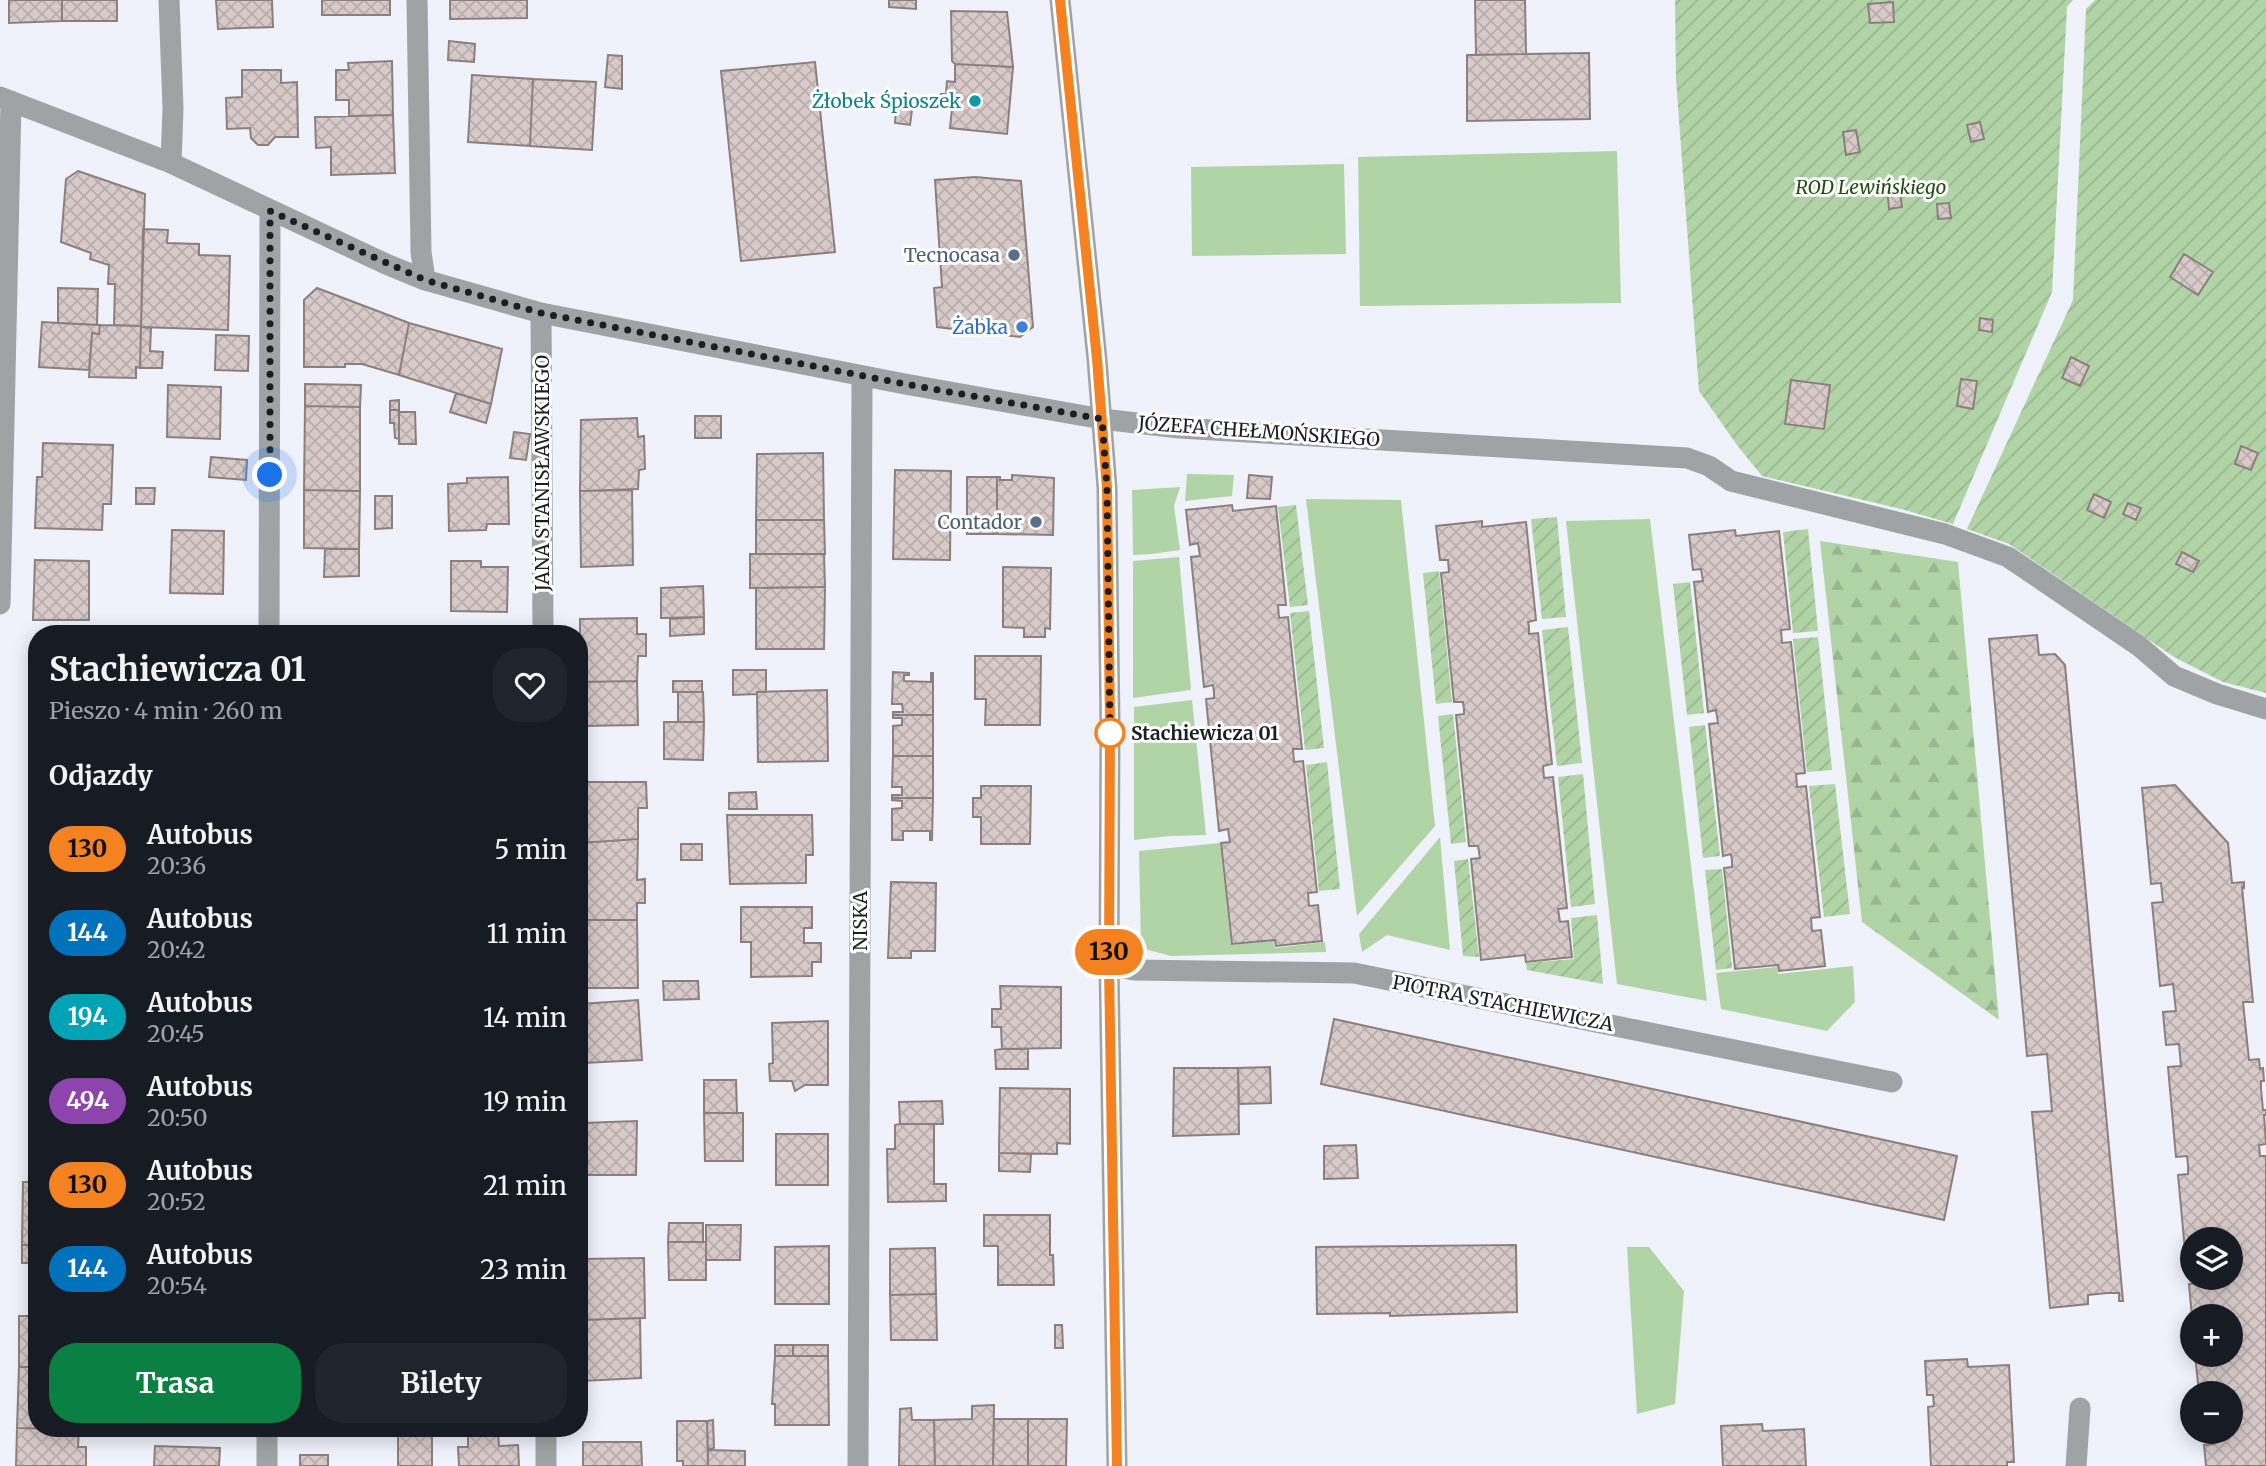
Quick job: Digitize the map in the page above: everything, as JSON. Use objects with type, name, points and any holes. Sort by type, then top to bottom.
[{"type":"street","points":[[169,0],[173,108],[171,163]]},
{"type":"street","points":[[418,0],[421,252],[425,280]]},
{"type":"street","points":[[1060,0],[1107,488],[1109,966],[1117,1466]]},
{"type":"street","points":[[0,604],[6,99]]},
{"type":"street","name":"JÓZEFA CHEŁMOŃSKIEGO","points":[[6,99],[171,163],[270,211],[425,280],[541,313],[862,376],[1102,419],[1179,428],[1687,458],[1709,466],[1731,481],[1945,534],[2008,557],[2139,646],[2174,676],[2217,694],[2266,709]]},
{"type":"street","points":[[269,625],[270,211]]},
{"type":"street","name":"JANA STANISŁAWSKIEGO","points":[[541,313],[543,625]]},
{"type":"street","name":"NISKA","points":[[858,1466],[862,376]]},
{"type":"street","name":"PIOTRA STACHIEWICZA","points":[[1109,966],[1134,970],[1354,973],[1892,1082]]},
{"type":"street","points":[[2076,1466],[2080,1408]]},
{"type":"street","points":[[267,1437],[267,1466]]},
{"type":"street","points":[[546,1437],[547,1466]]},
{"type":"green space","name":"ROD Lewińskiego","points":[[1675,0],[2073,0],[2067,7],[2052,292],[1953,524],[1762,476],[1699,391],[1676,79]]},
{"type":"green space","points":[[2095,0],[2266,0],[2266,693],[2223,682],[2174,657],[2009,544],[1967,529],[2073,300],[2086,9]]},
{"type":"green space","points":[[1617,151],[1621,303],[1360,306],[1358,157]]},
{"type":"green space","points":[[1344,164],[1346,254],[1192,256],[1191,167]]},
{"type":"green space","points":[[1187,474],[1234,475],[1232,496],[1185,501]]},
{"type":"green space","points":[[1180,487],[1174,506],[1180,550],[1133,555],[1132,490]]},
{"type":"green space","points":[[1306,499],[1401,500],[1435,826],[1357,916]]},
{"type":"green space","points":[[1296,505],[1308,605],[1290,607],[1278,507]]},
{"type":"green space","points":[[1557,517],[1566,617],[1542,619],[1531,519]]},
{"type":"green space","points":[[1650,519],[1707,1001],[1617,984],[1566,521]]},
{"type":"green space","points":[[1808,529],[1818,631],[1793,633],[1783,532]]},
{"type":"green space","points":[[1820,541],[1958,562],[1999,1020],[1862,922]]},
{"type":"green space","points":[[1179,557],[1191,690],[1133,698],[1133,561]]},
{"type":"green space","points":[[1439,571],[1452,702],[1436,704],[1423,573]]},
{"type":"green space","points":[[1690,582],[1704,713],[1687,715],[1673,584]]},
{"type":"green space","points":[[1309,611],[1324,748],[1305,750],[1290,613]]},
{"type":"green space","points":[[1568,627],[1582,763],[1557,766],[1542,630]]},
{"type":"green space","points":[[1818,637],[1832,770],[1807,772],[1793,639]]},
{"type":"green space","points":[[1192,700],[1206,835],[1134,840],[1134,707]]},
{"type":"green space","points":[[1453,714],[1466,842],[1451,844],[1438,716]]},
{"type":"green space","points":[[1705,725],[1720,856],[1703,858],[1689,727]]},
{"type":"green space","points":[[1327,762],[1340,889],[1319,891],[1306,765]]},
{"type":"green space","points":[[1583,774],[1595,904],[1571,907],[1558,777]]},
{"type":"green space","points":[[1835,784],[1850,914],[1824,917],[1809,786]]},
{"type":"green space","points":[[1440,837],[1450,950],[1387,935],[1362,952],[1359,934]]},
{"type":"green space","points":[[1220,843],[1231,945],[1273,941],[1275,948],[1325,942],[1326,952],[1171,956],[1141,948],[1139,851]]},
{"type":"green space","points":[[1468,859],[1479,957],[1463,956],[1454,861]]},
{"type":"green space","points":[[1722,869],[1732,968],[1716,970],[1705,870]]},
{"type":"green space","points":[[1597,915],[1603,984],[1527,970],[1526,963],[1574,959],[1571,918]]},
{"type":"green space","points":[[1853,966],[1855,1002],[1827,1031],[1721,1009],[1716,973],[1777,967],[1778,974]]},
{"type":"green space","points":[[1627,1247],[1649,1247],[1684,1291],[1675,1404],[1637,1414]]},
{"type":"building","points":[[9,0],[62,0],[62,21],[9,23]]},
{"type":"building","points":[[62,0],[117,0],[117,21],[62,21]]},
{"type":"building","points":[[216,0],[272,0],[273,27],[218,29]]},
{"type":"building","points":[[322,0],[390,0],[390,15],[322,15]]},
{"type":"building","points":[[450,0],[527,0],[527,18],[450,19]]},
{"type":"building","points":[[889,0],[916,0],[916,9],[889,7]]},
{"type":"building","points":[[1475,0],[1525,0],[1526,54],[1476,55]]},
{"type":"building","points":[[1893,2],[1894,22],[1870,23],[1868,4]]},
{"type":"building","points":[[951,11],[1007,12],[1013,67],[955,64],[952,61]]},
{"type":"building","points":[[449,41],[475,44],[474,62],[448,60]]},
{"type":"building","points":[[1589,53],[1590,119],[1467,121],[1467,55]]},
{"type":"building","points":[[608,55],[622,56],[622,89],[605,87]]},
{"type":"building","points":[[392,61],[393,115],[349,116],[349,100],[336,100],[336,70],[349,70],[348,63]]},
{"type":"building","points":[[815,62],[835,252],[741,261],[721,71]]},
{"type":"building","name":"Żłobek Śpioszek","points":[[955,64],[1013,67],[1007,134],[950,128],[952,109],[940,108],[941,94],[946,94],[947,81],[955,82]]},
{"type":"building","points":[[242,70],[281,70],[281,83],[297,82],[298,137],[275,137],[268,145],[258,145],[251,138],[250,128],[227,129],[226,98],[242,97]]},
{"type":"building","points":[[472,75],[533,79],[530,146],[468,142]]},
{"type":"building","points":[[533,79],[596,82],[592,150],[530,146]]},
{"type":"building","points":[[896,109],[912,110],[910,125],[895,123]]},
{"type":"building","points":[[393,115],[395,173],[331,175],[331,147],[316,148],[315,117]]},
{"type":"building","points":[[1980,122],[1984,139],[1971,142],[1967,125]]},
{"type":"building","points":[[1856,130],[1860,152],[1846,155],[1843,132]]},
{"type":"building","points":[[78,171],[145,194],[141,326],[114,325],[115,284],[108,284],[109,265],[90,259],[91,253],[61,242],[66,179]]},
{"type":"building","points":[[975,177],[1021,181],[1033,327],[1020,337],[937,327],[934,288],[942,287],[935,180]]},
{"type":"building","points":[[1899,186],[1902,207],[1889,209],[1887,187]]},
{"type":"building","points":[[1949,203],[1951,218],[1938,219],[1937,204]]},
{"type":"building","points":[[143,229],[168,230],[167,243],[199,244],[199,255],[230,256],[228,330],[141,327]]},
{"type":"building","points":[[2184,254],[2213,272],[2198,295],[2170,277]]},
{"type":"building","points":[[58,288],[98,289],[97,325],[58,323]]},
{"type":"building","points":[[317,288],[409,323],[399,375],[362,364],[345,364],[345,367],[304,367],[304,300]]},
{"type":"building","points":[[1980,318],[1993,320],[1992,332],[1979,330]]},
{"type":"building","points":[[42,322],[100,325],[99,334],[92,333],[89,370],[39,367]]},
{"type":"building","points":[[409,323],[502,349],[491,404],[399,375]]},
{"type":"building","points":[[100,325],[141,326],[140,368],[136,367],[136,378],[89,377],[92,333],[99,334]]},
{"type":"building","points":[[141,327],[151,328],[150,351],[163,352],[162,368],[140,368]]},
{"type":"building","points":[[216,335],[249,336],[248,371],[215,370]]},
{"type":"building","points":[[2071,357],[2089,366],[2080,386],[2062,378]]},
{"type":"building","points":[[1961,379],[1977,381],[1973,409],[1957,406]]},
{"type":"building","points":[[1791,380],[1830,385],[1824,429],[1785,424]]},
{"type":"building","points":[[305,384],[361,385],[360,407],[305,406]]},
{"type":"building","points":[[168,385],[221,387],[220,439],[167,437]]},
{"type":"building","points":[[456,393],[491,404],[486,423],[450,412]]},
{"type":"building","points":[[399,400],[399,410],[390,410],[390,401]]},
{"type":"building","points":[[305,406],[360,407],[360,491],[304,490]]},
{"type":"building","points":[[390,410],[399,410],[399,439],[395,438],[394,423],[390,423]]},
{"type":"building","points":[[399,412],[415,412],[416,444],[399,444]]},
{"type":"building","points":[[695,416],[721,416],[721,438],[695,438]]},
{"type":"building","points":[[637,418],[638,437],[644,436],[645,469],[639,470],[638,489],[580,491],[581,420]]},
{"type":"building","points":[[514,432],[530,434],[526,460],[510,458]]},
{"type":"building","points":[[43,443],[113,445],[111,504],[103,504],[102,530],[35,528],[37,477],[42,477]]},
{"type":"building","points":[[2241,446],[2258,453],[2251,470],[2235,464]]},
{"type":"building","points":[[823,453],[824,520],[756,520],[757,454]]},
{"type":"building","points":[[211,457],[247,460],[246,480],[209,477]]},
{"type":"building","points":[[895,470],[951,471],[950,560],[893,559]]},
{"type":"building","points":[[1012,475],[1054,478],[1053,535],[997,534],[997,477],[1000,477],[1000,480],[1012,480]]},
{"type":"building","points":[[1249,475],[1272,477],[1270,499],[1247,498]]},
{"type":"building","points":[[508,477],[509,524],[487,524],[486,530],[449,531],[448,484],[467,483],[467,478]]},
{"type":"building","points":[[967,477],[997,477],[997,534],[967,534]]},
{"type":"building","points":[[136,488],[155,488],[154,504],[136,504]]},
{"type":"building","points":[[304,490],[360,491],[359,549],[304,548]]},
{"type":"building","points":[[632,490],[633,565],[581,567],[580,491]]},
{"type":"building","points":[[2094,494],[2111,502],[2104,518],[2087,510]]},
{"type":"building","points":[[375,496],[392,496],[392,528],[375,529]]},
{"type":"building","points":[[2128,503],[2141,508],[2136,520],[2123,514]]},
{"type":"building","points":[[1232,505],[1233,511],[1276,506],[1286,605],[1278,605],[1279,618],[1288,617],[1302,749],[1293,749],[1294,762],[1303,761],[1317,892],[1308,893],[1309,906],[1318,905],[1322,941],[1276,946],[1275,940],[1232,944],[1221,843],[1230,842],[1228,829],[1219,831],[1206,699],[1214,698],[1214,692],[1213,685],[1204,687],[1191,557],[1200,556],[1198,543],[1190,545],[1186,510]]},
{"type":"building","points":[[756,520],[824,520],[825,554],[756,554]]},
{"type":"building","points":[[1482,521],[1482,527],[1526,522],[1536,620],[1528,622],[1529,634],[1538,633],[1552,764],[1543,766],[1544,778],[1553,777],[1567,908],[1558,909],[1560,922],[1568,921],[1572,957],[1526,962],[1525,955],[1481,960],[1471,859],[1480,858],[1478,846],[1469,846],[1456,715],[1464,714],[1464,709],[1463,702],[1454,702],[1441,573],[1449,572],[1448,560],[1440,560],[1436,526]]},
{"type":"building","points":[[172,530],[224,531],[223,594],[170,593]]},
{"type":"building","points":[[1735,530],[1736,536],[1779,531],[1790,629],[1781,630],[1782,643],[1791,642],[1805,773],[1796,774],[1797,787],[1806,786],[1820,917],[1811,918],[1812,931],[1821,930],[1825,966],[1779,971],[1778,965],[1735,969],[1724,868],[1732,867],[1732,860],[1731,854],[1723,856],[1709,724],[1718,723],[1716,710],[1708,712],[1694,582],[1703,581],[1701,569],[1693,570],[1689,535]]},
{"type":"building","points":[[325,549],[359,549],[359,576],[324,577]]},
{"type":"building","points":[[2182,552],[2199,561],[2193,572],[2176,564]]},
{"type":"building","points":[[750,554],[824,554],[825,587],[750,588]]},
{"type":"building","points":[[35,560],[89,561],[89,620],[33,620]]},
{"type":"building","points":[[451,561],[481,561],[481,567],[508,567],[507,612],[451,611]]},
{"type":"building","points":[[1003,567],[1051,568],[1050,629],[1045,628],[1045,637],[1024,637],[1024,628],[1003,627]]},
{"type":"building","points":[[703,586],[704,617],[661,618],[661,588]]},
{"type":"building","points":[[825,587],[824,649],[756,649],[756,588]]},
{"type":"building","points":[[704,617],[704,634],[670,636],[670,619]]},
{"type":"building","points":[[637,618],[637,634],[646,634],[646,656],[638,656],[637,681],[588,682],[588,625],[580,625],[580,619]]},
{"type":"building","points":[[2037,635],[2039,655],[2055,654],[2065,665],[2123,1301],[2119,1301],[2119,1293],[2107,1293],[2088,1295],[2088,1304],[2050,1308],[2032,1112],[2052,1111],[2047,1054],[2027,1056],[1989,639]]},
{"type":"building","points":[[975,656],[1041,656],[1040,725],[985,725],[986,699],[975,699]]},
{"type":"building","points":[[733,670],[766,670],[766,692],[733,695]]},
{"type":"building","points":[[893,672],[909,673],[904,675],[904,681],[931,682],[933,673],[933,715],[893,715],[893,712],[903,712],[902,704],[892,704]]},
{"type":"building","points":[[637,681],[638,725],[588,726],[588,682]]},
{"type":"building","points":[[673,681],[702,681],[702,692],[673,692]]},
{"type":"building","points":[[827,690],[828,761],[758,762],[757,692]]},
{"type":"building","points":[[678,692],[703,692],[704,722],[678,722]]},
{"type":"building","points":[[893,715],[933,715],[933,756],[893,756],[893,726],[902,725],[902,718],[893,718]]},
{"type":"building","points":[[664,722],[704,722],[703,760],[664,759]]},
{"type":"building","points":[[893,756],[933,756],[933,798],[892,798],[892,795],[902,795],[902,787],[892,787]]},
{"type":"building","points":[[588,782],[646,782],[647,808],[638,808],[638,839],[588,842]]},
{"type":"building","points":[[2175,785],[2228,843],[2232,883],[2244,882],[2244,888],[2242,887],[2253,1002],[2243,1002],[2249,1060],[2259,1059],[2260,1069],[2263,1068],[2264,1081],[2261,1081],[2261,1089],[2263,1110],[2266,1110],[2266,1144],[2259,1145],[2260,1156],[2266,1156],[2266,1466],[2206,1466],[2204,1445],[2243,1444],[2243,1381],[2198,1381],[2196,1367],[2243,1367],[2243,1304],[2191,1304],[2190,1290],[2243,1290],[2243,1227],[2183,1227],[2178,1175],[2188,1174],[2188,1165],[2187,1156],[2176,1157],[2168,1067],[2181,1066],[2179,1044],[2166,1045],[2163,1012],[2176,1011],[2173,984],[2160,986],[2152,903],[2163,902],[2161,883],[2151,884],[2142,788]]},
{"type":"building","points":[[981,786],[1031,786],[1030,844],[981,844],[981,817],[973,817],[973,798],[981,798]]},
{"type":"building","points":[[756,792],[757,809],[729,809],[729,793]]},
{"type":"building","points":[[892,798],[933,798],[932,840],[930,831],[903,831],[903,840],[892,840],[892,809],[902,808],[902,801]]},
{"type":"building","points":[[727,815],[812,815],[813,855],[806,855],[806,883],[730,884]]},
{"type":"building","points":[[638,839],[637,880],[645,879],[645,903],[637,903],[637,920],[588,920],[588,842]]},
{"type":"building","points":[[681,844],[702,844],[702,860],[681,860]]},
{"type":"building","points":[[891,882],[936,883],[935,951],[911,951],[911,958],[888,958]]},
{"type":"building","points":[[741,907],[812,907],[812,928],[804,928],[804,943],[821,943],[821,962],[812,962],[812,976],[751,977],[751,942],[741,942]]},
{"type":"building","points":[[588,920],[637,920],[638,988],[588,988]]},
{"type":"building","points":[[663,981],[698,981],[699,999],[664,1000]]},
{"type":"building","points":[[1000,986],[1061,987],[1061,1048],[1002,1049],[1001,1027],[992,1027],[992,1009],[1001,1009]]},
{"type":"building","points":[[638,1000],[642,1060],[588,1063],[588,1004]]},
{"type":"building","points":[[1334,1019],[1957,1156],[1944,1220],[1321,1084]]},
{"type":"building","points":[[828,1021],[828,1085],[805,1085],[795,1091],[792,1081],[770,1081],[769,1064],[773,1063],[772,1023]]},
{"type":"building","points":[[1028,1049],[1028,1069],[996,1069],[995,1050]]},
{"type":"building","points":[[1270,1067],[1271,1103],[1239,1104],[1238,1068]]},
{"type":"building","points":[[1174,1068],[1238,1068],[1239,1134],[1173,1136]]},
{"type":"building","points":[[704,1080],[736,1080],[737,1113],[704,1113]]},
{"type":"building","points":[[1000,1088],[1070,1089],[1070,1144],[1057,1143],[1057,1154],[999,1153]]},
{"type":"building","points":[[942,1101],[943,1124],[900,1124],[899,1102]]},
{"type":"building","points":[[704,1113],[743,1113],[743,1161],[705,1161]]},
{"type":"building","points":[[637,1121],[636,1175],[588,1175],[588,1123]]},
{"type":"building","points":[[934,1124],[934,1184],[946,1184],[946,1201],[888,1202],[887,1149],[895,1149],[895,1125]]},
{"type":"building","points":[[776,1134],[828,1134],[828,1185],[776,1185]]},
{"type":"building","points":[[1356,1145],[1358,1178],[1324,1179],[1324,1146]]},
{"type":"building","points":[[999,1153],[1031,1154],[1030,1172],[999,1171]]},
{"type":"building","points":[[23,1182],[28,1182],[28,1245],[22,1245]]},
{"type":"building","points":[[984,1215],[1050,1215],[1050,1255],[1053,1255],[1054,1285],[998,1285],[998,1246],[984,1246]]},
{"type":"building","points":[[669,1223],[703,1223],[703,1242],[668,1242]]},
{"type":"building","points":[[706,1225],[741,1225],[740,1260],[706,1260]]},
{"type":"building","points":[[668,1242],[706,1242],[706,1280],[669,1280]]},
{"type":"building","points":[[22,1245],[28,1245],[28,1263],[22,1263]]},
{"type":"building","points":[[1516,1245],[1517,1312],[1390,1316],[1390,1313],[1317,1314],[1316,1247]]},
{"type":"building","points":[[829,1246],[829,1304],[775,1304],[775,1247]]},
{"type":"building","points":[[935,1248],[936,1294],[890,1295],[890,1249]]},
{"type":"building","points":[[644,1258],[645,1318],[588,1320],[588,1259]]},
{"type":"building","points":[[936,1294],[937,1340],[891,1340],[890,1295]]},
{"type":"building","points":[[19,1316],[28,1316],[28,1367],[19,1367]]},
{"type":"building","points":[[640,1318],[641,1378],[588,1381],[588,1320]]},
{"type":"building","points":[[1055,1325],[1062,1325],[1063,1348],[1055,1348]]},
{"type":"building","points":[[775,1345],[793,1345],[793,1356],[775,1356]]},
{"type":"building","points":[[793,1345],[828,1345],[828,1356],[793,1356]]},
{"type":"building","points":[[775,1356],[828,1356],[829,1425],[775,1425],[775,1404],[772,1404]]},
{"type":"building","points":[[1967,1359],[1968,1367],[2009,1365],[2014,1462],[2007,1462],[2007,1466],[1931,1466],[1928,1407],[1934,1406],[1933,1395],[1927,1395],[1925,1361]]},
{"type":"building","points":[[19,1367],[28,1367],[28,1428],[17,1428]]},
{"type":"building","points":[[994,1405],[993,1466],[935,1466],[934,1420],[972,1419],[972,1406]]},
{"type":"building","points":[[911,1408],[912,1420],[934,1420],[935,1466],[899,1466],[900,1409]]},
{"type":"building","points":[[994,1419],[1028,1419],[1028,1466],[993,1466]]},
{"type":"building","points":[[1028,1419],[1067,1419],[1066,1466],[1028,1466]]},
{"type":"building","points":[[713,1420],[714,1448],[708,1449],[707,1421]]},
{"type":"building","points":[[677,1421],[707,1421],[708,1466],[683,1466],[683,1461],[677,1461]]},
{"type":"building","points":[[1762,1424],[1763,1431],[1804,1429],[1806,1466],[1723,1466],[1721,1426]]},
{"type":"building","points":[[17,1428],[28,1428],[28,1437],[79,1437],[78,1447],[86,1447],[86,1466],[16,1466]]},
{"type":"building","points":[[398,1437],[432,1437],[432,1466],[398,1466]]},
{"type":"building","points":[[468,1437],[498,1437],[499,1446],[518,1445],[519,1466],[459,1466],[458,1447],[468,1447]]},
{"type":"building","points":[[583,1442],[641,1442],[642,1466],[583,1466]]},
{"type":"building","points":[[155,1446],[220,1448],[219,1466],[154,1466]]},
{"type":"building","points":[[708,1450],[745,1451],[745,1466],[708,1466]]},
{"type":"building","points":[[300,1455],[328,1455],[328,1466],[300,1466]]},
{"type":"bus line","name":"130","points":[[1060,0],[1097,359],[1107,488],[1109,966],[1117,1466]]},
{"type":"place","name":"Żłobek Śpioszek","points":[[975,101]]},
{"type":"place","name":"Tecnocasa","points":[[1014,255]]},
{"type":"place","name":"Żabka","points":[[1022,327]]},
{"type":"place","name":"Contador","points":[[1036,522]]},
{"type":"place","name":"Stachiewicza 01","points":[[1110,733]]},
{"type":"route","points":[[270,475],[270,211],[425,280],[541,313],[713,348],[1102,419],[1107,488],[1110,733]]}]
